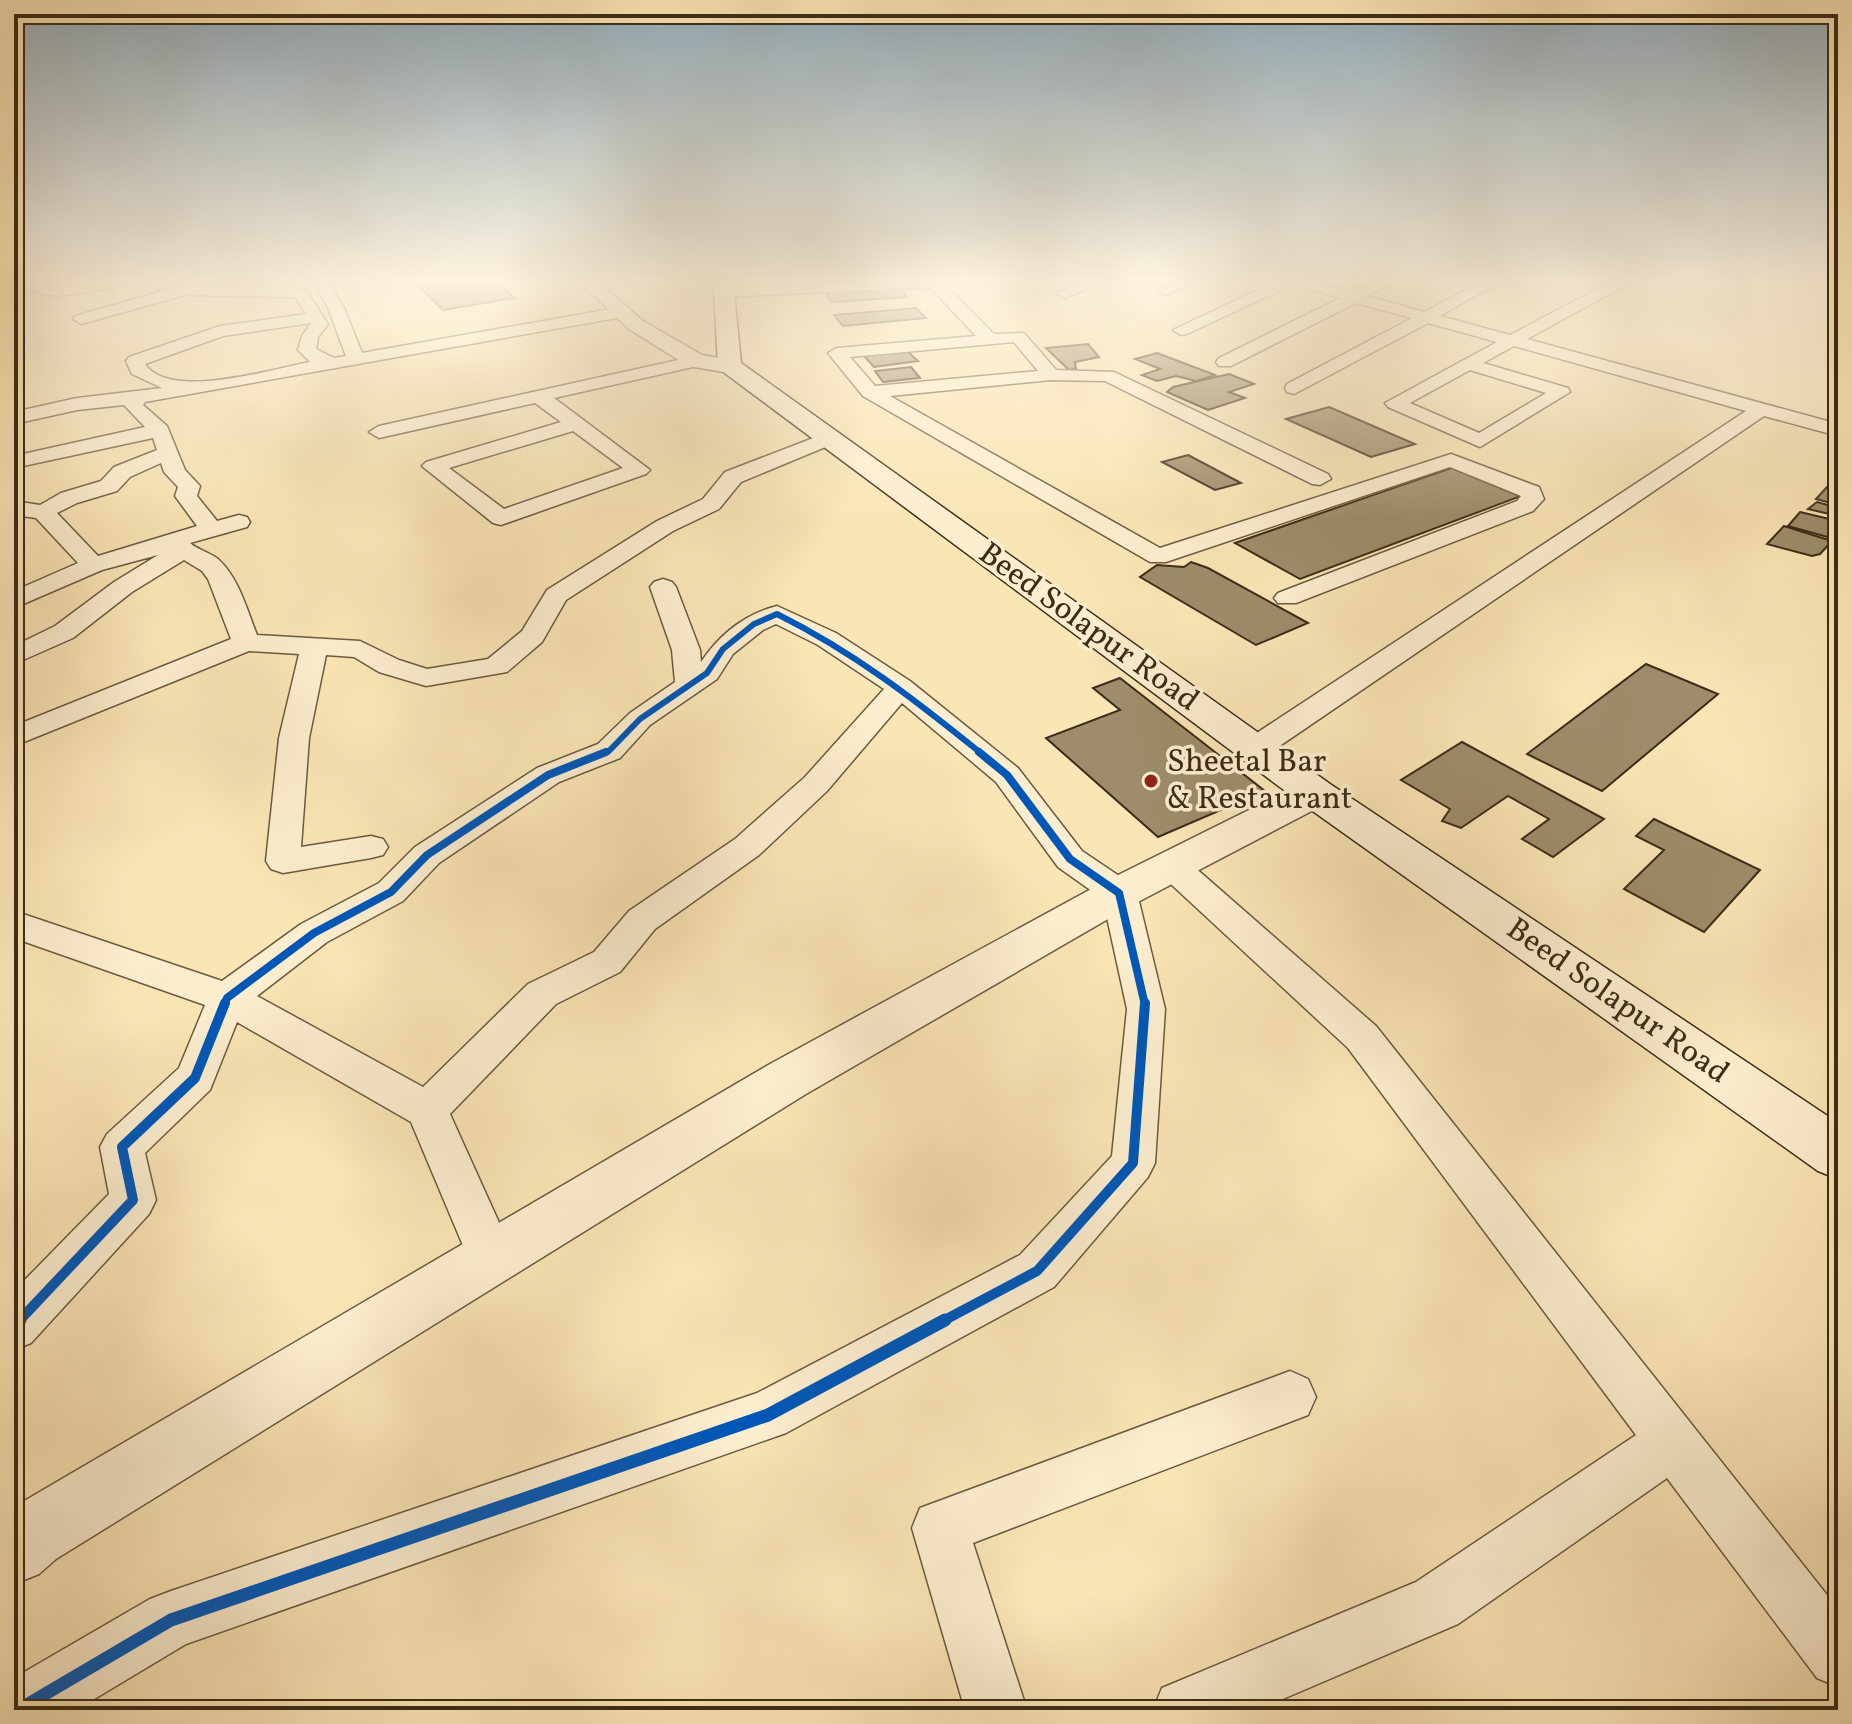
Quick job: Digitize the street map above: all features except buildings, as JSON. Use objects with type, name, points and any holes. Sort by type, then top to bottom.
[{"type":"main road","points":[[713,363],[714,358]]},
{"type":"main road","name":"Beed Solapur Road","points":[[713,363],[828,439],[1315,793],[1838,1154]]},
{"type":"street","points":[[142,358],[135,361],[138,370],[154,380],[185,389]]},
{"type":"street","points":[[317,358],[332,363]]},
{"type":"street","points":[[14,418],[77,404],[138,398],[359,358]]},
{"type":"street","points":[[704,358],[713,363]]},
{"type":"street","points":[[842,358],[870,392],[1158,557],[1451,460],[1531,492],[1533,499],[1525,506],[1287,598]]},
{"type":"street","points":[[1037,358],[1051,375]]},
{"type":"street","points":[[1225,362],[1232,358]]},
{"type":"street","points":[[1294,388],[1348,358]]},
{"type":"street","points":[[1468,364],[1561,392],[1480,441],[1395,403],[1478,358]]},
{"type":"street","points":[[1578,358],[1838,430]]},
{"type":"street","points":[[379,432],[538,396],[713,363]]},
{"type":"street","points":[[870,392],[1051,375],[1108,376],[1320,479]]},
{"type":"street","points":[[538,396],[639,470],[501,518],[433,466],[576,424]]},
{"type":"street","points":[[138,398],[133,406],[160,430],[175,472],[189,486],[186,496],[208,524],[209,530]]},
{"type":"street","points":[[1254,749],[1761,409]]},
{"type":"street","points":[[14,462],[160,430]]},
{"type":"street","points":[[14,737],[246,643],[360,649],[389,666],[426,678],[497,666],[533,636],[556,595],[665,526],[711,504],[733,477],[828,439]]},
{"type":"street","points":[[14,508],[43,512],[69,498],[109,486],[122,472],[169,452]]},
{"type":"street","points":[[43,512],[93,565]]},
{"type":"street","points":[[14,600],[93,565],[239,522]]},
{"type":"street","points":[[148,547],[184,548],[216,567],[246,643]]},
{"type":"street","points":[[14,656],[64,632],[123,587],[184,548]]},
{"type":"street","points":[[663,587],[686,650],[689,686]]},
{"type":"street","points":[[14,1326],[133,1200],[122,1147],[195,1078],[227,998],[314,933],[391,892],[427,855],[548,775],[609,751],[640,719],[707,673],[723,649],[754,624],[777,614],[827,639],[900,687],[1007,775],[1070,859],[1119,893],[1146,1009],[1133,1163],[1037,1271],[768,1415],[171,1620],[18,1710]]},
{"type":"street","points":[[314,647],[294,738],[283,861],[371,847]]},
{"type":"street","points":[[427,1110],[542,994],[607,962],[642,920],[747,847],[816,784],[874,721],[900,687]]},
{"type":"street","points":[[14,1549],[788,1079],[1119,893],[1315,793]]},
{"type":"street","points":[[1172,866],[1362,1037],[1838,1657]]},
{"type":"street","points":[[14,924],[227,998],[427,1110],[492,1258]]},
{"type":"street","points":[[996,1710],[940,1528],[1290,1397]]},
{"type":"street","points":[[1184,1710],[1437,1603],[1673,1442]]},
{"type":"cycle path","points":[[14,1326],[133,1200],[122,1147],[195,1078],[227,998],[314,933],[391,892],[427,855],[548,775],[609,751],[640,719],[707,673],[723,649],[754,624],[777,614],[827,639],[900,687],[1007,775],[1070,859],[1119,893],[1146,1009],[1133,1163],[1037,1271],[768,1415],[171,1620],[18,1710]]},
{"type":"place","name":"Sheetal Bar & Restaurant","points":[[1151,781]]}]
